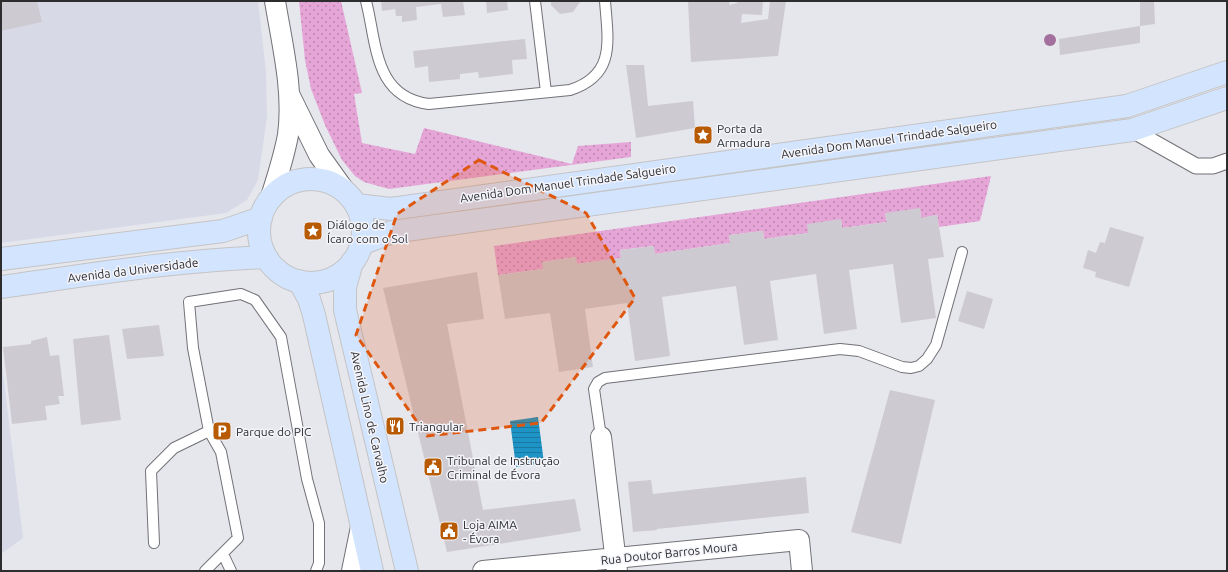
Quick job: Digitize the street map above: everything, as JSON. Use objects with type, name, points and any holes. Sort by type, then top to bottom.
[{"type":"main road","name":"Avenida Dom Manuel Trindade Salgueiro","points":[[350,197],[391,209],[415,204],[1127,106],[1227,72]]},
{"type":"main road","name":"Avenida Dom Manuel Trindade Salgueiro","points":[[357,253],[392,232],[1132,130],[1227,98]]},
{"type":"main road","points":[[313,179],[329,182],[350,197],[361,217],[363,231],[357,253],[341,273],[328,280],[314,283],[299,281],[286,276],[275,268],[266,257],[261,244],[259,231],[266,209],[282,188],[302,180],[313,179]]},
{"type":"main road","points":[[1,259],[223,230],[266,209]]},
{"type":"main road","name":"Avenida Lino de Carvalho","points":[[357,253],[345,287],[345,310],[407,571]]},
{"type":"main road","name":"Avenida da Universidade","points":[[1,287],[177,263],[223,258],[266,257]]},
{"type":"main road","points":[[299,281],[309,299],[314,315],[372,571]]},
{"type":"street","points":[[266,209],[281,164],[288,134],[289,95],[275,1]]},
{"type":"street","points":[[289,95],[319,155],[350,197]]},
{"type":"street","points":[[1132,130],[1196,166],[1213,166],[1227,161]]},
{"type":"street","points":[[601,437],[616,564]]},
{"type":"street","points":[[352,571],[362,525]]},
{"type":"street","name":"Rua Doutor Barros Moura","points":[[483,571],[616,564],[799,540],[802,571]]},
{"type":"lane","points":[[366,1],[384,75],[393,88],[411,100],[429,104],[570,90],[582,86],[590,81],[599,72],[607,52],[605,1]]},
{"type":"lane","points":[[535,1],[546,92]]},
{"type":"lane","points":[[601,437],[594,389],[598,382],[605,378],[840,349],[859,351],[902,367],[911,368],[919,366],[927,359],[936,345],[962,252]]},
{"type":"lane","points":[[205,571],[238,538],[221,452],[209,430],[193,348],[189,302],[242,294],[255,300],[280,337],[307,479],[319,523],[320,563],[316,571]]},
{"type":"lane","points":[[154,543],[151,471],[174,448],[209,430]]},
{"type":"lane","points":[[223,554],[231,571]]},
{"type":"highlighted area","points":[[479,160],[586,213],[635,298],[541,423],[427,436],[356,335],[397,214]]},
{"type":"shaded area","points":[[1,1],[258,1],[266,72],[267,117],[258,180],[247,200],[226,213],[1,243]]},
{"type":"shaded area","points":[[299,1],[341,1],[362,93],[354,94],[362,143],[415,154],[424,128],[572,164],[578,146],[631,142],[631,157],[389,189],[364,182],[355,176],[342,160],[325,125],[311,89],[305,60]]},
{"type":"shaded area","points":[[991,176],[980,221],[939,227],[937,215],[921,218],[920,209],[885,214],[887,222],[842,228],[841,220],[808,233],[764,239],[763,231],[729,235],[730,243],[655,254],[653,246],[620,250],[621,258],[577,264],[575,257],[543,262],[543,269],[498,275],[494,246]]},
{"type":"shaded area","points":[[1,356],[23,538],[1,554]]},
{"type":"water","points":[[538,417],[544,463],[516,467],[510,421]]},
{"type":"building","points":[[1,1],[37,1],[42,22],[1,31]]},
{"type":"building","points":[[381,1],[463,1],[465,15],[443,17],[441,4],[416,7],[417,20],[402,22],[402,16],[396,16],[395,9],[382,11]]},
{"type":"building","points":[[486,1],[507,1],[508,10],[487,13]]},
{"type":"building","points":[[551,1],[580,2],[573,12],[560,14],[551,5]]},
{"type":"building","points":[[688,1],[730,1],[729,5],[737,3],[737,1],[763,1],[762,15],[742,14],[741,23],[768,19],[770,1],[786,1],[778,56],[691,62]]},
{"type":"building","points":[[1140,1],[1154,1],[1155,24],[1140,26]]},
{"type":"building","points":[[1140,26],[1140,43],[1060,55],[1059,39]]},
{"type":"building","points":[[525,39],[527,59],[512,60],[513,74],[479,78],[478,72],[460,74],[460,79],[429,82],[428,66],[415,68],[413,51]]},
{"type":"building","points":[[626,65],[644,65],[648,106],[693,101],[695,128],[636,138]]},
{"type":"building","points":[[920,208],[921,218],[937,215],[944,257],[928,259],[936,318],[901,323],[893,264],[849,270],[857,329],[824,334],[816,274],[770,281],[778,340],[744,345],[736,286],[662,297],[670,356],[635,361],[627,303],[585,309],[593,367],[559,372],[550,313],[505,319],[498,275],[543,269],[542,262],[576,257],[577,264],[621,258],[620,250],[654,246],[655,254],[730,243],[729,235],[763,231],[764,239],[808,233],[807,224],[841,219],[842,228],[887,222],[885,213]]},
{"type":"building","points":[[1110,227],[1144,237],[1129,287],[1095,277],[1096,272],[1083,268],[1088,250],[1096,253],[1100,242],[1105,243]]},
{"type":"building","points":[[477,272],[484,319],[447,324],[483,510],[575,499],[581,531],[447,552],[383,288]]},
{"type":"building","points":[[967,291],[993,299],[984,329],[958,321]]},
{"type":"building","points":[[159,325],[164,356],[127,359],[122,329]]},
{"type":"building","points":[[109,335],[121,420],[81,425],[73,339]]},
{"type":"building","points":[[47,337],[50,356],[59,355],[64,396],[58,396],[60,404],[45,406],[47,420],[12,424],[3,347],[31,344],[31,341]]},
{"type":"building","points":[[890,390],[935,400],[901,544],[851,532]]},
{"type":"building","points":[[806,477],[809,513],[657,529],[656,525],[657,530],[633,532],[628,482],[651,480],[653,494]]},
{"type":"place","name":"Porta da Armadura","points":[[703,135]]},
{"type":"place","name":"Diálogo de Ícaro com o Sol","points":[[313,231]]},
{"type":"place","name":"Triangular","points":[[395,426]]},
{"type":"place","name":"Parque do PIC","points":[[222,431]]},
{"type":"place","name":"Tribunal de Instrução Criminal de Évora","points":[[433,467]]},
{"type":"place","name":"Loja AIMA - Évora","points":[[449,531]]}]
